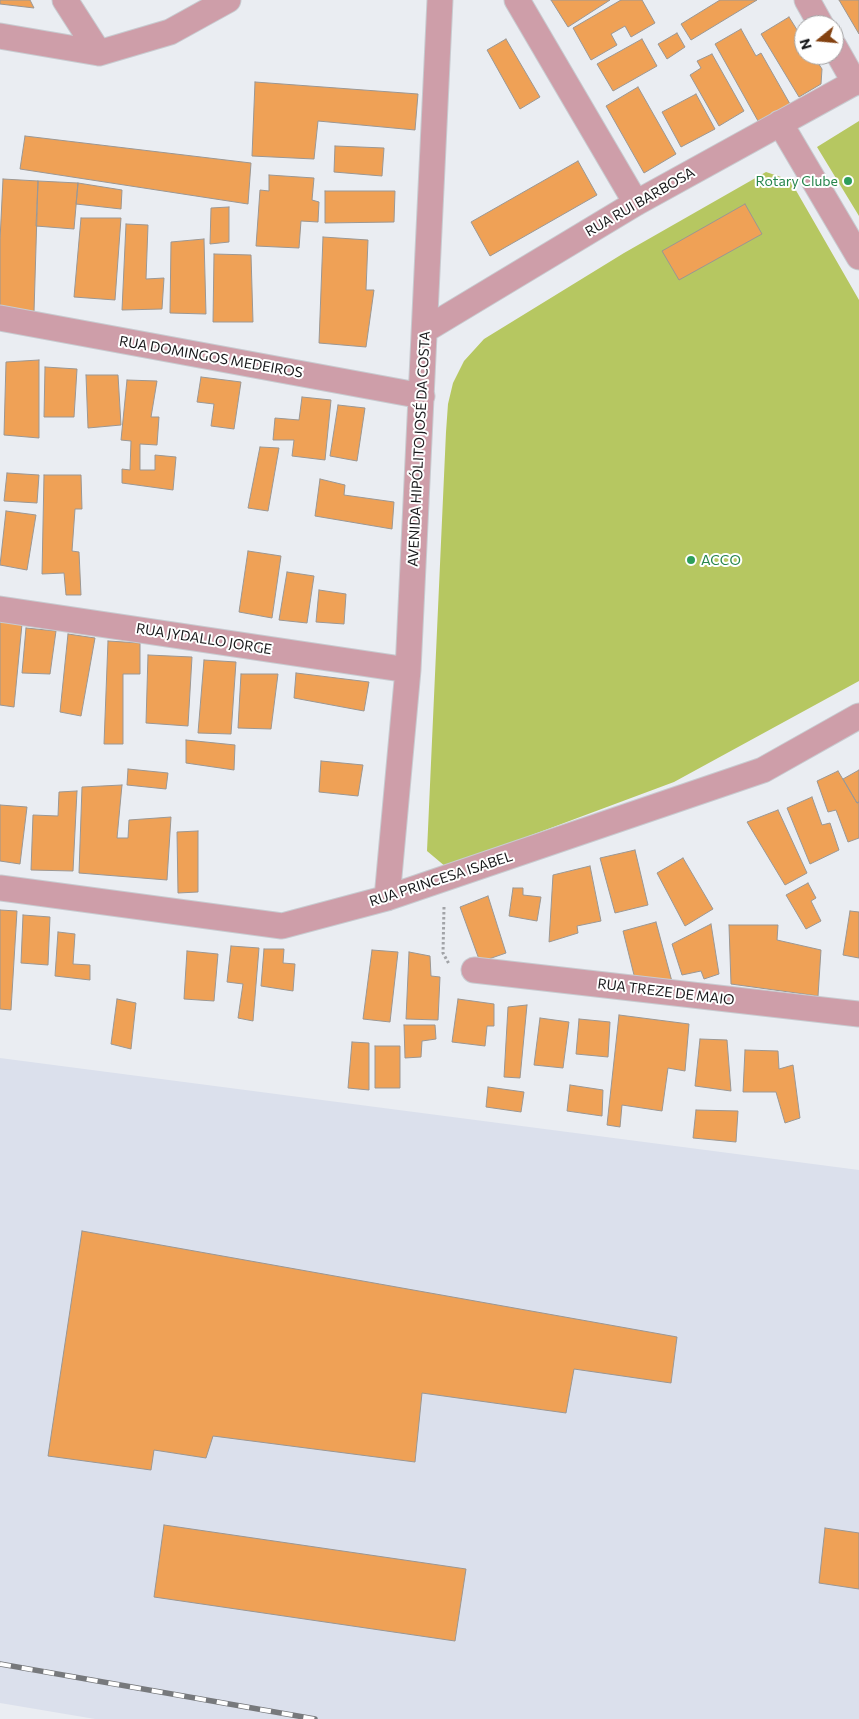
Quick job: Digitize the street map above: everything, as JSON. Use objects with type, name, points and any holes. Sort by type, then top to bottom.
[{"type":"street","points":[[65,0],[99,52]]},
{"type":"street","points":[[0,36],[99,52],[170,32],[228,0]]},
{"type":"street","name":"AVENIDA HIPÓLITO JOSÉ DA COSTA","points":[[387,898],[408,670],[440,0]]},
{"type":"street","points":[[517,0],[636,203]]},
{"type":"street","points":[[807,0],[816,15]]},
{"type":"street","points":[[844,62],[857,82]]},
{"type":"street","name":"RUA RUI BARBOSA","points":[[425,330],[636,203],[857,82]]},
{"type":"street","points":[[780,123],[859,257]]},
{"type":"street","name":"RUA DOMINGOS MEDEIROS","points":[[0,318],[422,396]]},
{"type":"street","name":"RUA JYDALLO JORGE","points":[[0,609],[408,670]]},
{"type":"street","name":"RUA PRINCESA ISABEL","points":[[0,888],[282,926],[387,898],[763,770],[859,716]]},
{"type":"street","name":"RUA TREZE DE MAIO","points":[[474,970],[859,1014]]},
{"type":"path","points":[[444,878],[443,953],[449,964],[474,970]]},
{"type":"shaded area","points":[[0,1058],[859,1170],[859,1719],[95,1719],[0,1703]]},
{"type":"green space","name":"Rotary Clube","points":[[859,121],[859,216],[817,147]]},
{"type":"green space","points":[[766,172],[790,180],[859,300],[859,681],[674,782],[446,867],[427,851],[446,432],[448,404],[453,383],[464,361],[484,339],[624,253]]},
{"type":"building","points":[[0,0],[30,0],[34,8],[0,4]]},
{"type":"building","points":[[551,0],[610,0],[568,27]]},
{"type":"building","points":[[621,0],[642,0],[655,23],[631,37],[625,26],[611,34],[617,45],[591,60],[573,28]]},
{"type":"building","points":[[720,0],[757,0],[691,40],[681,24]]},
{"type":"building","points":[[839,0],[859,0],[859,34]]},
{"type":"building","points":[[789,17],[794,25],[794,65],[819,65],[822,69],[821,84],[799,97],[761,34]]},
{"type":"building","points":[[741,29],[756,56],[761,53],[790,104],[758,121],[715,44]]},
{"type":"building","points":[[677,33],[685,47],[667,59],[658,44]]},
{"type":"building","points":[[506,39],[540,97],[520,109],[487,50]]},
{"type":"building","points":[[642,39],[657,66],[613,91],[597,64]]},
{"type":"building","points":[[712,54],[744,111],[719,126],[690,75],[701,68],[697,61]]},
{"type":"building","points":[[255,82],[418,94],[415,130],[318,121],[314,159],[252,156]]},
{"type":"building","points":[[638,87],[676,154],[644,173],[606,106]]},
{"type":"building","points":[[696,94],[715,129],[681,147],[662,112]]},
{"type":"building","points":[[25,136],[251,163],[248,204],[20,169]]},
{"type":"building","points":[[335,146],[384,148],[382,176],[334,172]]},
{"type":"building","points":[[578,161],[597,195],[490,256],[471,222]]},
{"type":"building","points":[[269,175],[314,178],[312,200],[319,202],[318,222],[301,221],[299,248],[256,246],[260,190],[269,191]]},
{"type":"building","points":[[3,179],[38,181],[34,312],[0,306],[0,240]]},
{"type":"building","points":[[38,181],[78,183],[74,229],[36,226]]},
{"type":"building","points":[[78,183],[122,190],[121,209],[76,204]]},
{"type":"building","points":[[325,191],[395,191],[394,222],[325,223]]},
{"type":"building","points":[[745,204],[762,234],[679,280],[662,251]]},
{"type":"building","points":[[229,207],[229,242],[210,244],[211,208]]},
{"type":"building","points":[[81,218],[121,218],[115,300],[74,297]]},
{"type":"building","points":[[126,224],[148,225],[146,279],[164,278],[162,309],[122,310]]},
{"type":"building","points":[[323,237],[368,240],[366,290],[374,290],[366,347],[319,343]]},
{"type":"building","points":[[204,239],[206,314],[170,313],[171,242]]},
{"type":"building","points":[[214,254],[251,255],[253,322],[213,322]]},
{"type":"building","points":[[39,360],[39,438],[4,435],[6,362]]},
{"type":"building","points":[[45,367],[77,369],[74,417],[44,417]]},
{"type":"building","points":[[86,375],[118,375],[121,425],[88,428]]},
{"type":"building","points":[[201,377],[241,382],[234,429],[211,426],[214,404],[197,402]]},
{"type":"building","points":[[127,380],[157,381],[151,417],[159,417],[157,445],[140,444],[140,470],[155,470],[155,455],[176,457],[173,490],[122,483],[122,469],[130,470],[131,441],[121,440]]},
{"type":"building","points":[[302,397],[331,400],[325,460],[292,456],[294,440],[273,440],[275,418],[299,420]]},
{"type":"building","points":[[338,405],[365,408],[357,461],[330,456]]},
{"type":"building","points":[[260,447],[279,448],[268,511],[248,508]]},
{"type":"building","points":[[7,473],[39,475],[37,503],[4,501]]},
{"type":"building","points":[[44,475],[81,475],[82,509],[75,509],[72,551],[79,552],[81,595],[66,595],[64,573],[42,574]]},
{"type":"building","points":[[320,479],[345,485],[344,495],[394,502],[392,529],[315,516]]},
{"type":"building","points":[[6,511],[36,515],[27,570],[0,565]]},
{"type":"building","points":[[248,551],[281,556],[272,618],[239,612]]},
{"type":"building","points":[[287,572],[314,576],[307,623],[279,620]]},
{"type":"building","points":[[319,590],[346,594],[344,624],[316,622]]},
{"type":"building","points":[[0,622],[22,624],[14,707],[0,705]]},
{"type":"building","points":[[26,628],[56,631],[50,674],[22,673]]},
{"type":"building","points":[[68,634],[95,638],[81,716],[60,712]]},
{"type":"building","points":[[108,641],[140,643],[140,674],[123,674],[123,744],[104,744]]},
{"type":"building","points":[[148,655],[192,657],[188,726],[146,723]]},
{"type":"building","points":[[204,660],[236,662],[231,734],[198,733]]},
{"type":"building","points":[[296,673],[369,682],[364,711],[294,698]]},
{"type":"building","points":[[241,674],[278,674],[271,729],[238,728]]},
{"type":"building","points":[[186,740],[235,745],[234,770],[186,763]]},
{"type":"building","points":[[321,761],[363,765],[358,796],[319,792]]},
{"type":"building","points":[[128,769],[168,773],[166,789],[127,785]]},
{"type":"building","points":[[859,770],[859,802],[857,803],[843,779]]},
{"type":"building","points":[[838,771],[857,803],[859,802],[859,838],[848,842],[836,810],[828,812],[817,781]]},
{"type":"building","points":[[122,785],[117,838],[128,838],[129,820],[171,817],[167,880],[79,873],[82,787]]},
{"type":"building","points":[[77,791],[73,871],[31,870],[33,815],[58,816],[59,792]]},
{"type":"building","points":[[812,797],[822,825],[830,823],[839,850],[810,864],[787,808]]},
{"type":"building","points":[[0,805],[27,807],[20,864],[0,861]]},
{"type":"building","points":[[778,810],[807,873],[785,885],[747,822]]},
{"type":"building","points":[[198,831],[198,892],[178,893],[177,832]]},
{"type":"building","points":[[635,850],[648,905],[615,913],[600,858]]},
{"type":"building","points":[[683,858],[713,909],[685,926],[657,873]]},
{"type":"building","points":[[590,866],[601,921],[577,926],[578,933],[549,942],[553,875]]},
{"type":"building","points":[[808,883],[816,898],[811,901],[821,921],[806,929],[786,895]]},
{"type":"building","points":[[513,888],[523,888],[523,895],[541,897],[537,921],[509,916]]},
{"type":"building","points":[[488,896],[506,953],[480,962],[460,907]]},
{"type":"building","points":[[0,910],[17,911],[11,1010],[0,1009]]},
{"type":"building","points":[[850,911],[859,912],[859,958],[843,955]]},
{"type":"building","points":[[23,915],[50,917],[48,965],[21,963]]},
{"type":"building","points":[[656,922],[674,989],[637,987],[623,931]]},
{"type":"building","points":[[711,924],[719,974],[704,979],[701,971],[682,975],[672,944]]},
{"type":"building","points":[[729,925],[778,925],[777,940],[821,950],[818,996],[731,984]]},
{"type":"building","points":[[58,932],[75,934],[73,964],[90,965],[90,980],[55,976]]},
{"type":"building","points":[[231,946],[259,948],[253,1021],[238,1018],[243,984],[227,982]]},
{"type":"building","points":[[264,949],[284,949],[283,963],[295,964],[293,991],[261,986]]},
{"type":"building","points":[[372,950],[398,952],[390,1022],[363,1019]]},
{"type":"building","points":[[187,951],[218,954],[214,1001],[184,999]]},
{"type":"building","points":[[409,952],[430,956],[431,976],[440,977],[438,1020],[406,1019]]},
{"type":"building","points":[[117,999],[136,1003],[131,1049],[111,1044]]},
{"type":"building","points":[[458,999],[494,1004],[494,1026],[487,1026],[485,1046],[452,1042]]},
{"type":"building","points":[[527,1005],[520,1078],[504,1077],[508,1007]]},
{"type":"building","points":[[619,1015],[689,1024],[685,1071],[668,1068],[662,1111],[622,1105],[620,1127],[607,1125]]},
{"type":"building","points":[[540,1018],[569,1022],[563,1068],[534,1065]]},
{"type":"building","points":[[579,1019],[610,1022],[608,1057],[576,1054]]},
{"type":"building","points":[[404,1025],[435,1025],[436,1039],[422,1041],[421,1057],[405,1058]]},
{"type":"building","points":[[700,1039],[727,1040],[731,1091],[695,1086]]},
{"type":"building","points":[[352,1042],[369,1043],[369,1090],[348,1088]]},
{"type":"building","points":[[375,1046],[400,1046],[400,1088],[375,1088]]},
{"type":"building","points":[[745,1050],[778,1051],[779,1069],[793,1065],[800,1118],[785,1123],[776,1092],[743,1092]]},
{"type":"building","points":[[570,1085],[603,1090],[602,1116],[567,1111]]},
{"type":"building","points":[[488,1087],[524,1092],[521,1112],[486,1107]]},
{"type":"building","points":[[696,1110],[738,1111],[736,1142],[693,1138]]},
{"type":"building","points":[[82,1231],[677,1337],[671,1383],[574,1369],[566,1413],[422,1393],[415,1462],[213,1436],[206,1458],[154,1450],[151,1470],[48,1456]]},
{"type":"building","points":[[164,1525],[466,1569],[455,1641],[154,1597]]},
{"type":"building","points":[[825,1528],[859,1533],[859,1589],[819,1583]]},
{"type":"railway","points":[[0,1664],[315,1719]]},
{"type":"place","name":"Rotary Clube","points":[[848,181]]},
{"type":"place","name":"ACCO","points":[[691,560]]}]
